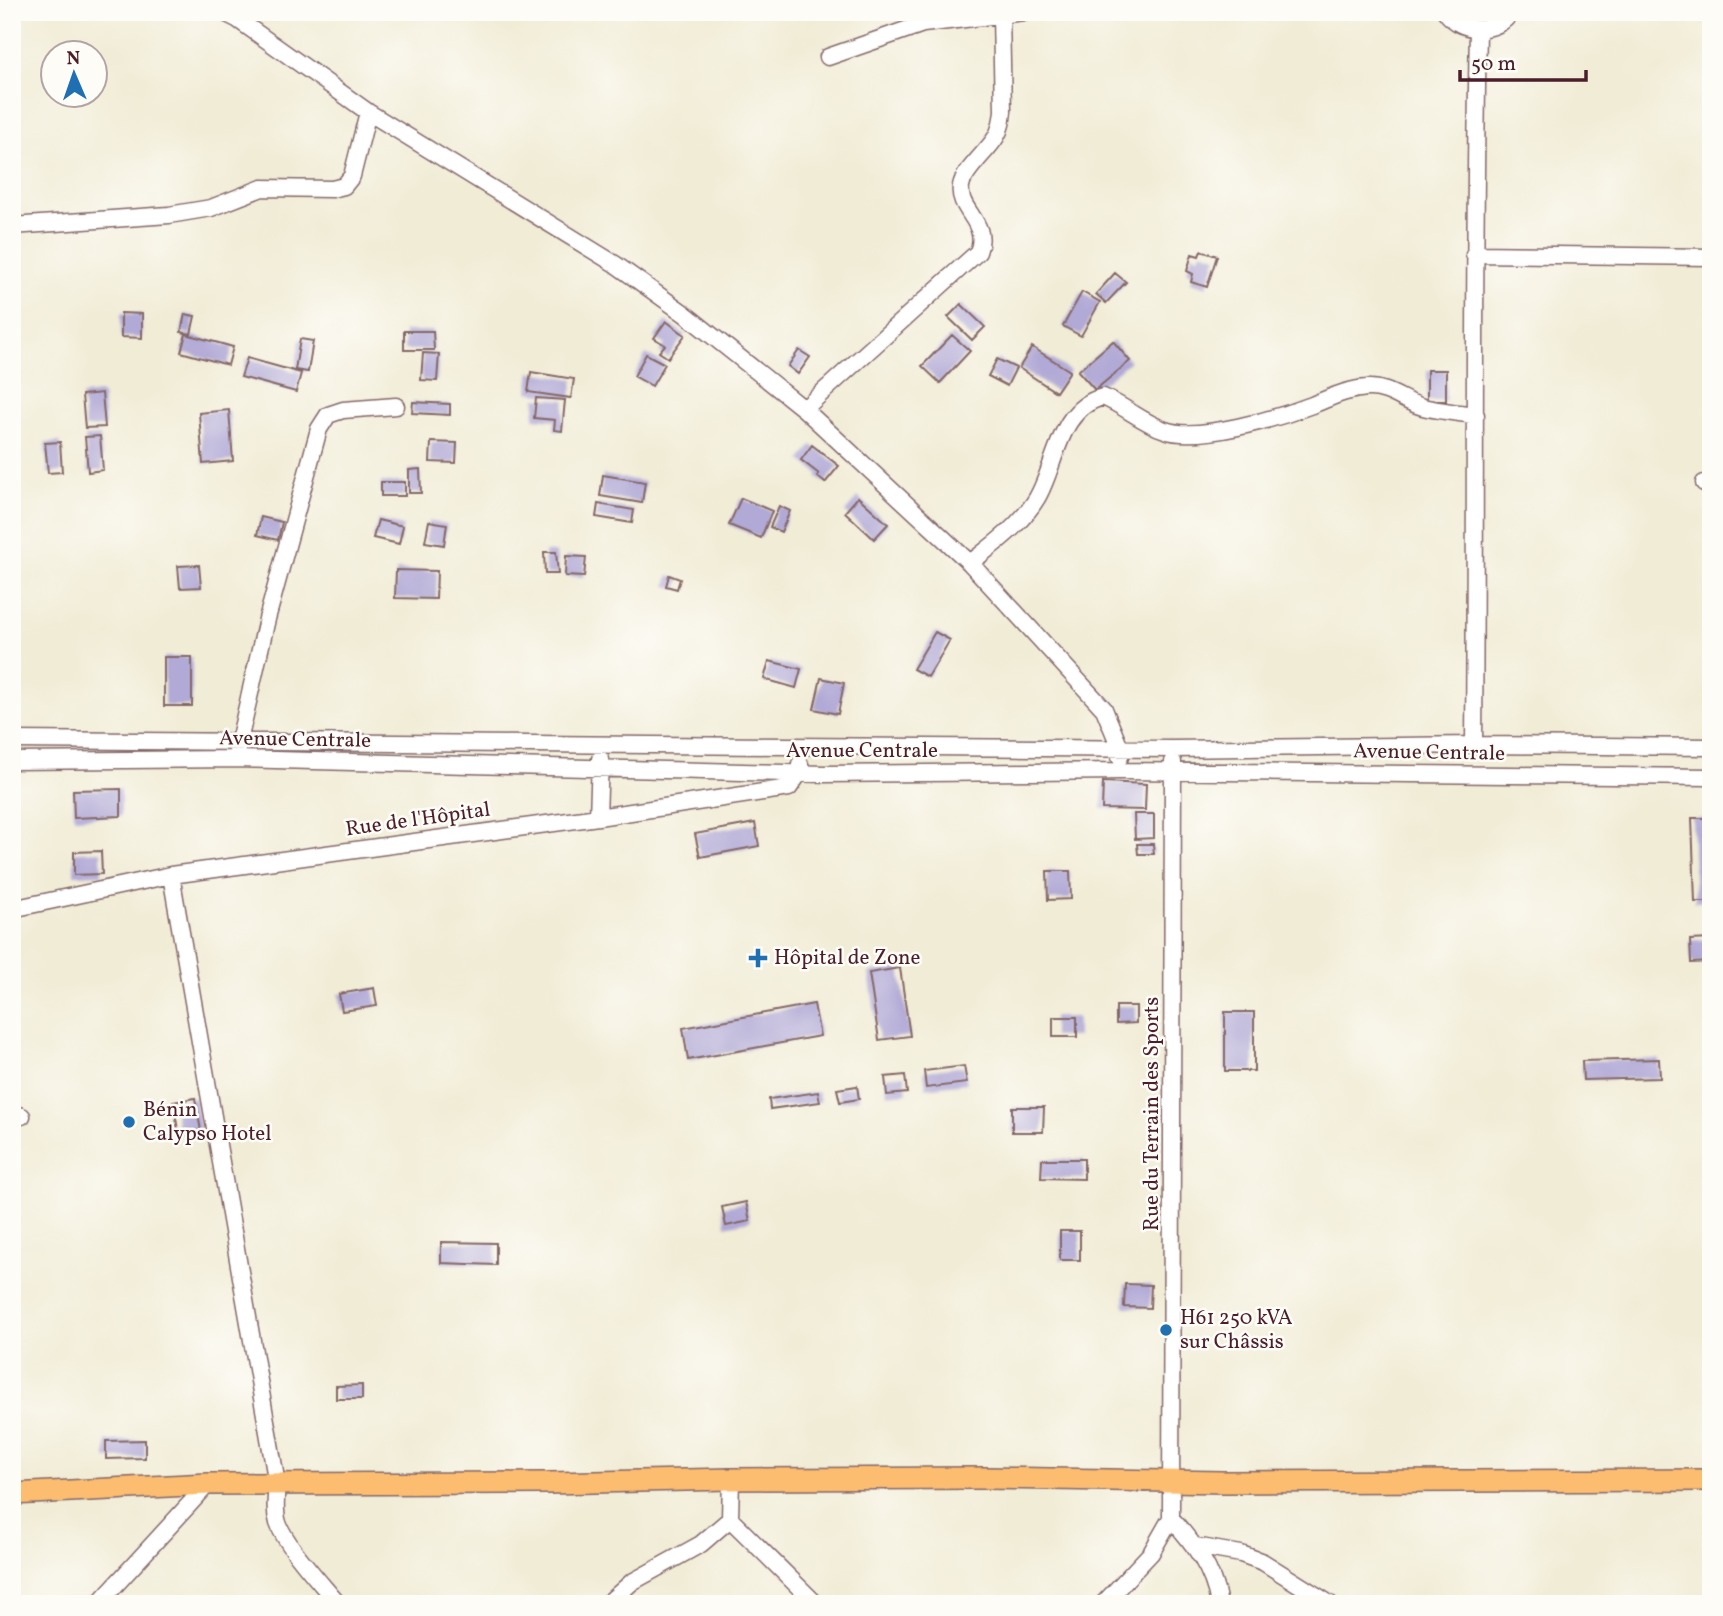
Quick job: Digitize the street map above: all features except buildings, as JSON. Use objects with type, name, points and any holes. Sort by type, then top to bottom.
[{"type":"main road","points":[[12,1494],[208,1483],[549,1483],[731,1479],[1223,1482],[1711,1480]]},
{"type":"street","points":[[828,57],[923,24],[1024,12]]},
{"type":"street","points":[[1446,12],[1462,26],[1478,30],[1494,27],[1512,14]]},
{"type":"street","points":[[232,14],[368,112],[615,264],[685,314],[804,409],[970,563],[1104,709],[1120,748],[1121,771]]},
{"type":"street","points":[[804,409],[978,252],[982,233],[960,193],[961,182],[996,137],[1001,125],[1001,15]]},
{"type":"street","points":[[1474,745],[1474,254],[1478,30]]},
{"type":"street","points":[[12,226],[169,215],[211,208],[262,188],[332,189],[344,186],[352,176],[368,112]]},
{"type":"street","points":[[1474,254],[1711,257]]},
{"type":"street","points":[[970,563],[1024,515],[1037,497],[1063,433],[1075,414],[1089,401],[1103,397],[1165,430],[1184,434],[1238,426],[1310,406],[1351,389],[1372,388],[1393,394],[1420,407],[1476,415]]},
{"type":"street","points":[[236,759],[267,619],[319,429],[328,415],[343,410],[396,406]]},
{"type":"street","name":"Avenue Centrale","points":[[12,740],[800,748],[1174,749],[1474,745],[1711,747]]},
{"type":"street","points":[[598,746],[601,769],[598,817]]},
{"type":"street","points":[[800,748],[800,772]]},
{"type":"street","name":"Rue du Terrain des Sports","points":[[1171,1518],[1174,749]]},
{"type":"street","name":"Avenue Centrale","points":[[12,761],[236,759],[800,772],[1121,771],[1711,777]]},
{"type":"street","name":"Rue de l'Hôpital","points":[[12,909],[172,875],[789,788],[800,772]]},
{"type":"street","points":[[172,875],[277,1484],[278,1524],[338,1604]]},
{"type":"street","points":[[731,1479],[730,1519],[816,1604]]},
{"type":"street","points":[[98,1604],[208,1483]]},
{"type":"street","points":[[1103,1604],[1151,1553],[1171,1518],[1208,1566],[1219,1604]]},
{"type":"street","points":[[607,1604],[632,1582],[701,1544],[730,1519]]},
{"type":"street","points":[[1195,1546],[1241,1554],[1263,1562],[1330,1604]]},
{"type":"place","name":"Hôpital de Zone","points":[[758,958]]},
{"type":"place","name":"Bénin Calypso Hotel","points":[[129,1122]]},
{"type":"place","name":"H61 250 kVA sur Châssis","points":[[1166,1330]]}]
